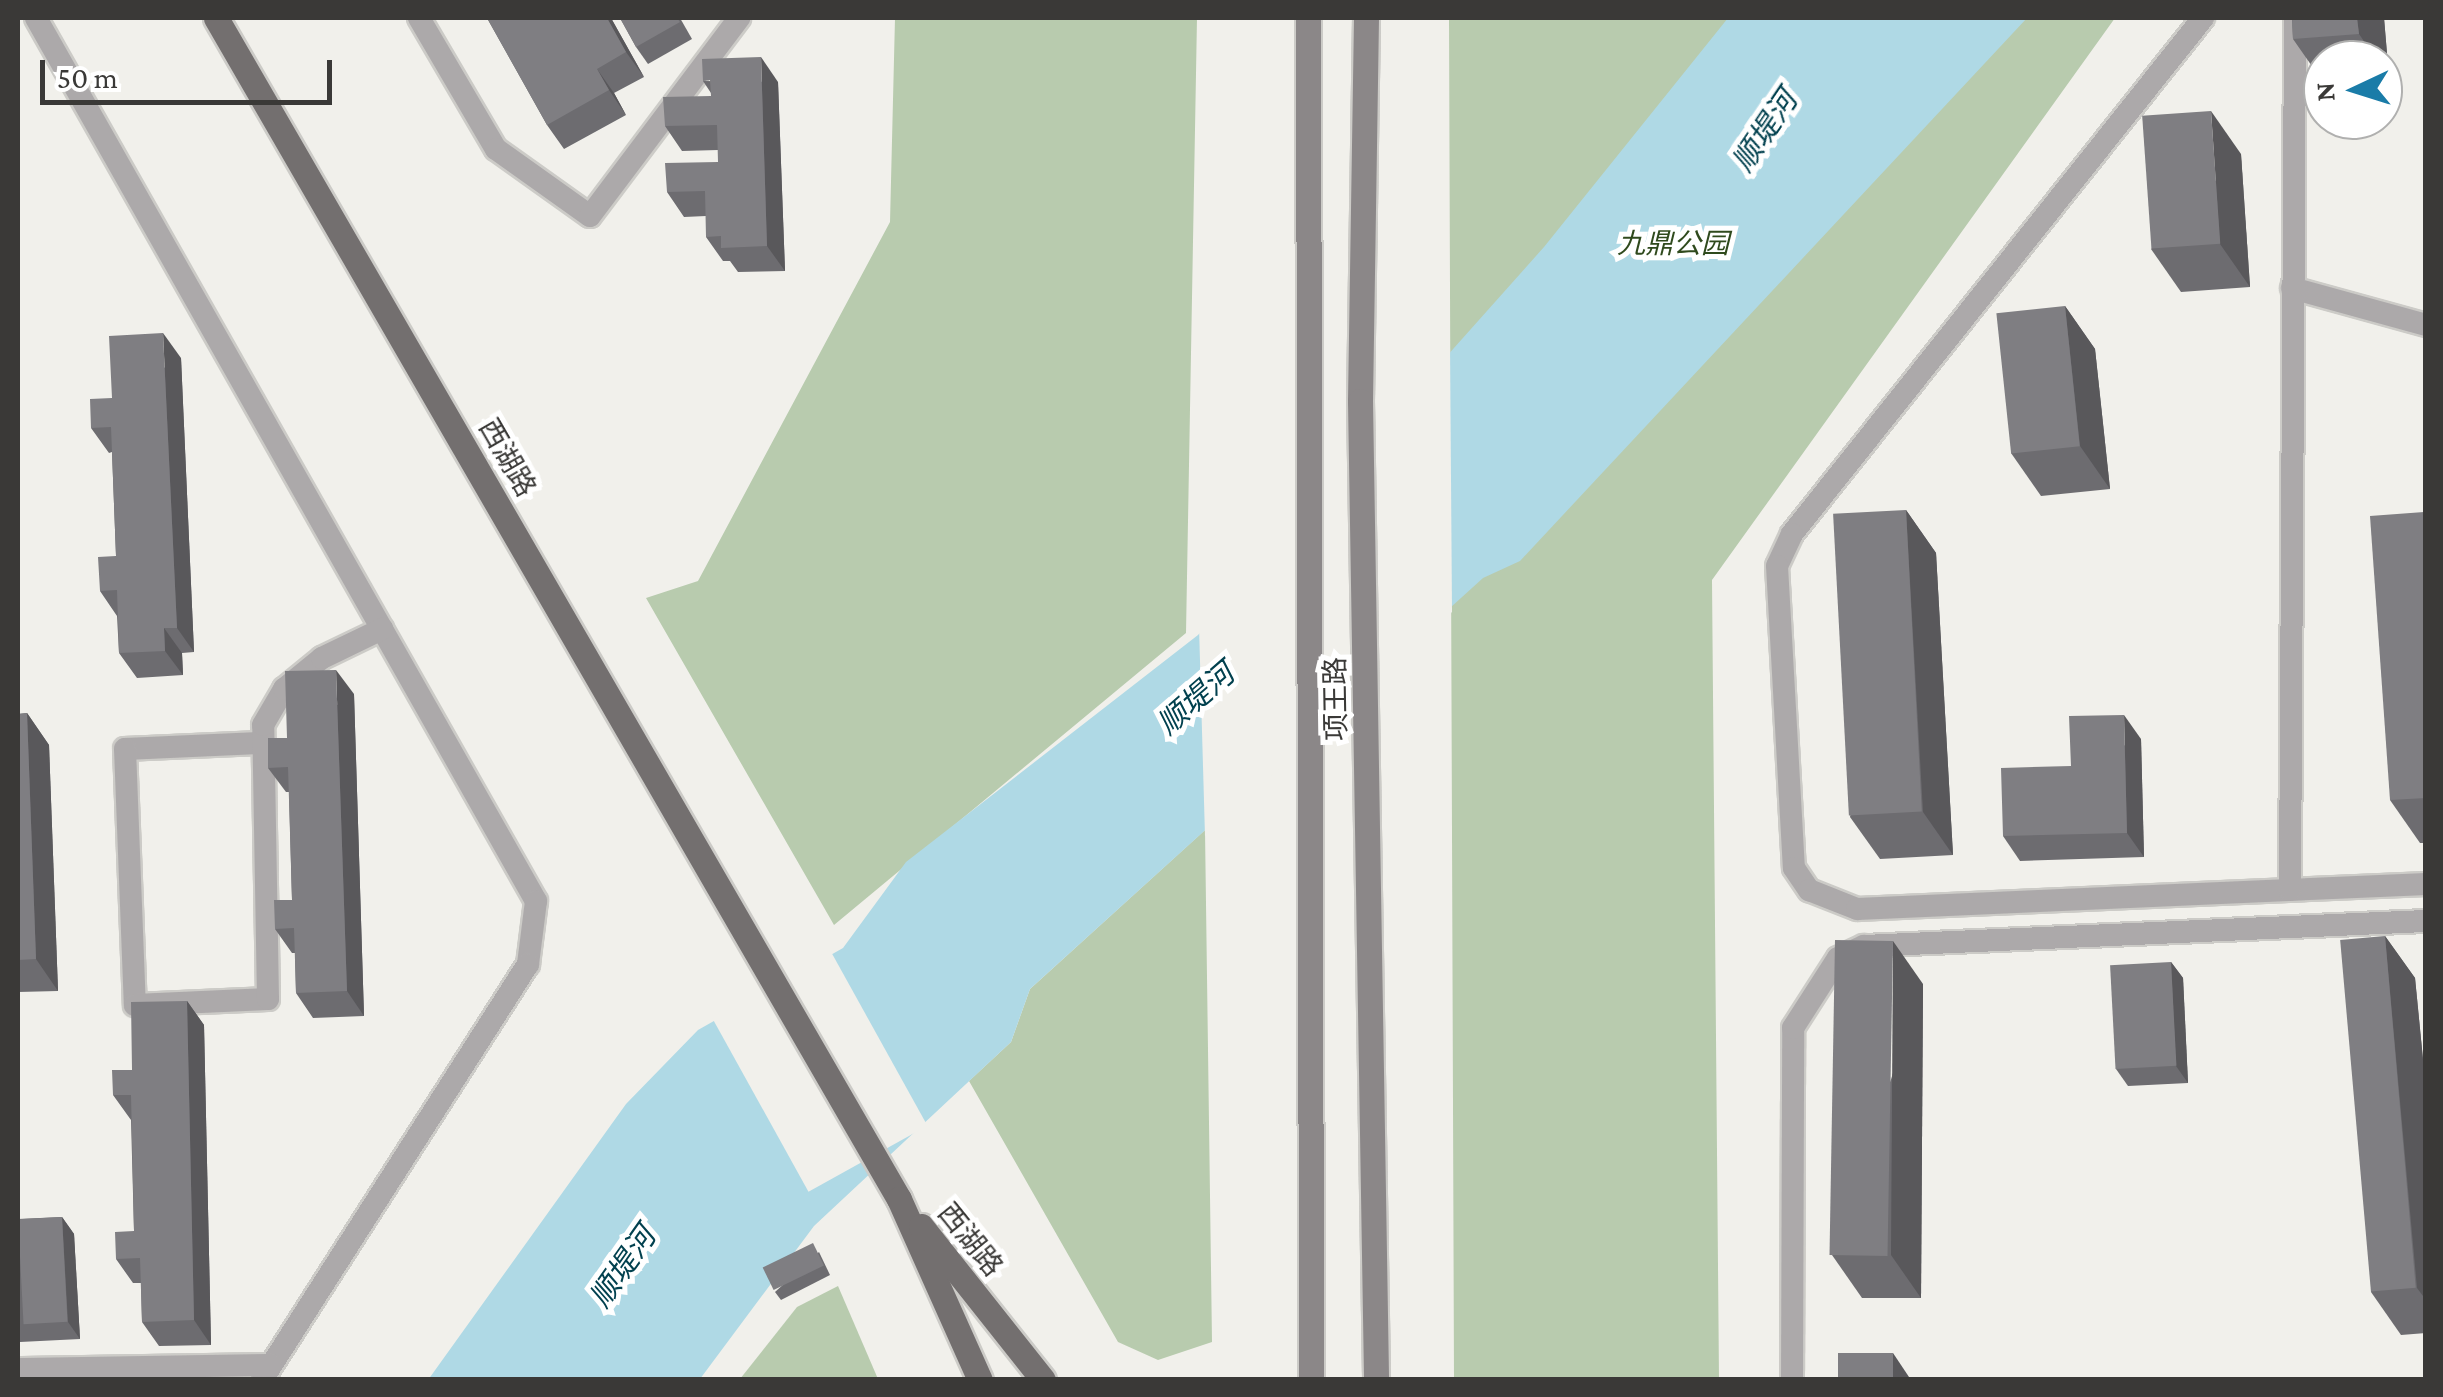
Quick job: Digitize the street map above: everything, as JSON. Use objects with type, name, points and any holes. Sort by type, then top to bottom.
[{"type":"main road","name":"西湖路","points":[[216,18],[899,1199],[980,1380]]},
{"type":"main road","name":"项王路","points":[[1308,18],[1304,424],[1309,1377]]},
{"type":"main road","name":"项王路","points":[[1366,18],[1360,401],[1376,1380]]},
{"type":"main road","name":"西湖路","points":[[899,1199],[1044,1380]]},
{"type":"lane","points":[[18,1370],[266,1372],[509,996],[537,930],[536,901],[36,18]]},
{"type":"lane","points":[[419,18],[496,149],[590,216],[739,18]]},
{"type":"lane","points":[[2203,18],[1792,534],[1776,566],[1794,868],[1809,890],[1857,909],[2426,884]]},
{"type":"lane","points":[[2290,890],[2295,18]]},
{"type":"lane","points":[[2292,288],[2426,325]]},
{"type":"lane","points":[[260,742],[126,749],[135,1005],[268,999],[263,725],[284,690],[322,658],[382,629]]},
{"type":"lane","points":[[1792,1380],[1792,1028],[1838,958],[1864,946],[2426,921]]},
{"type":"green space","points":[[895,18],[1197,18],[1186,633],[834,925],[646,598],[698,581],[890,222]]},
{"type":"green space","name":"九鼎公园","points":[[1449,18],[2115,18],[1712,580],[1719,1379],[1454,1379]]},
{"type":"green space","points":[[1205,830],[1212,1342],[1158,1360],[1118,1342],[969,1081],[1011,1042],[1030,989]]},
{"type":"green space","points":[[838,1286],[878,1379],[740,1379],[797,1307]]},
{"type":"water","name":"顺堤河","points":[[1728,18],[2027,18],[1520,561],[1483,578],[1030,989],[1011,1042],[814,1226],[700,1379],[428,1380],[626,1104],[698,1030],[843,948],[906,862],[1198,635],[1544,247]]},
{"type":"pier","points":[[1450,345],[1452,612],[1205,836],[1199,626]]},
{"type":"pier","points":[[830,950],[927,1126],[808,1192],[711,1016]]},
{"type":"building","points":[[487,18],[607,18],[626,52],[597,69],[609,90],[547,125]]},
{"type":"building","points":[[620,18],[677,18],[680,22],[636,47]]},
{"type":"building","points":[[2292,18],[2357,18],[2359,34],[2293,39]]},
{"type":"building","points":[[761,57],[767,246],[721,248],[721,236],[706,237],[705,191],[667,192],[665,163],[718,162],[717,125],[665,126],[663,97],[711,96],[710,80],[703,81],[702,59]]},
{"type":"building","points":[[2211,111],[2220,244],[2151,248],[2142,116]]},
{"type":"building","points":[[2065,306],[2080,446],[2011,453],[1996,313]]},
{"type":"building","points":[[163,333],[177,628],[164,628],[165,651],[119,653],[117,590],[100,591],[98,557],[116,556],[111,427],[91,428],[90,399],[112,398],[109,336]]},
{"type":"building","points":[[1906,510],[1922,812],[1849,815],[1833,514]]},
{"type":"building","points":[[2424,512],[2426,798],[2390,800],[2370,516]]},
{"type":"building","points":[[336,670],[347,991],[296,993],[294,928],[275,929],[274,900],[292,900],[288,767],[268,768],[268,738],[287,738],[285,671]]},
{"type":"building","points":[[27,713],[36,959],[18,960],[18,714]]},
{"type":"building","points":[[2124,715],[2127,833],[2003,836],[2001,768],[2071,766],[2069,716]]},
{"type":"building","points":[[2385,936],[2416,1288],[2371,1292],[2340,940]]},
{"type":"building","points":[[1835,940],[1893,941],[1887,1256],[1830,1255]]},
{"type":"building","points":[[2171,962],[2176,1066],[2116,1069],[2110,965]]},
{"type":"building","points":[[187,1001],[194,1320],[142,1322],[140,1258],[116,1259],[115,1232],[134,1231],[131,1095],[113,1095],[112,1070],[132,1070],[131,1002]]},
{"type":"building","points":[[62,1217],[67,1322],[24,1324],[18,1219]]},
{"type":"building","points":[[813,1243],[824,1265],[774,1290],[763,1268]]},
{"type":"building","points":[[1838,1353],[1893,1353],[1893,1380],[1838,1380]]}]
